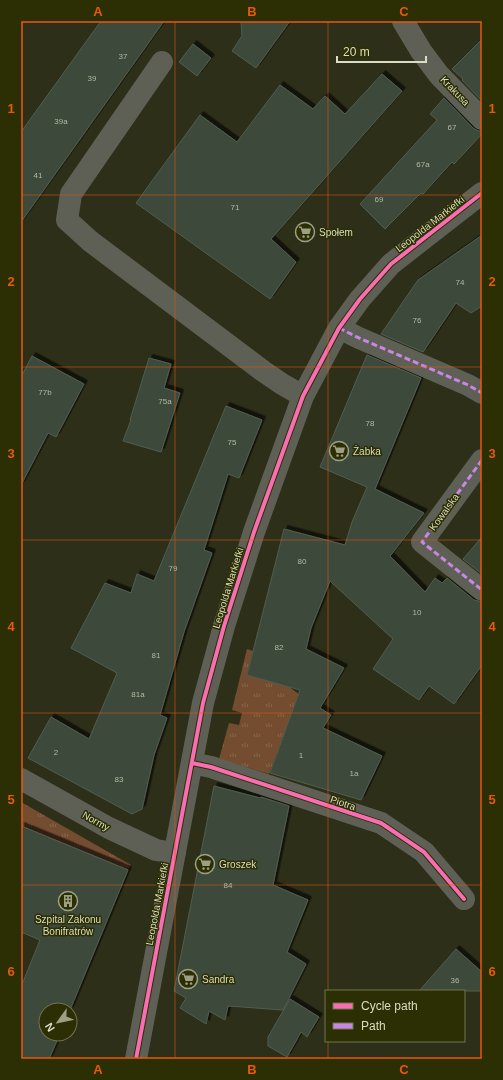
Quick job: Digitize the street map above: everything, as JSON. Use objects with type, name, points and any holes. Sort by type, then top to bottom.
[{"type":"street","name":"Krakusa","points":[[403,21],[421,51],[439,75],[482,119]]},
{"type":"street","points":[[162,62],[71,194],[67,220],[90,241],[263,371],[303,396]]},
{"type":"street","name":"Leopolda Markiefki","points":[[136,1059],[203,703],[224,626],[254,532],[303,396],[339,328],[360,299],[391,264],[482,193]]},
{"type":"street","points":[[339,328],[468,385],[482,393]]},
{"type":"street","name":"Kowalska","points":[[482,460],[422,542],[482,590]]},
{"type":"street","name":"Piotra","points":[[192,763],[211,767],[381,823],[424,852],[464,898]]},
{"type":"street","name":"Normy","points":[[21,779],[115,831],[156,850],[174,853]]},
{"type":"green space","points":[[247,649],[253,651],[247,675],[288,686],[304,698],[288,724],[269,774],[219,759],[229,723],[239,725],[242,713],[232,710]]},
{"type":"green space","points":[[21,802],[131,865],[128,870],[21,826]]},
{"type":"building","points":[[101,21],[164,21],[21,222],[21,132]]},
{"type":"building","points":[[241,21],[290,21],[256,68],[232,51],[242,36]]},
{"type":"building","points":[[482,39],[482,101],[452,69]]},
{"type":"building","points":[[193,44],[211,58],[197,76],[179,62]]},
{"type":"building","points":[[382,74],[402,91],[271,239],[296,262],[270,299],[136,203],[200,115],[237,142],[280,85],[313,109],[325,96],[345,114]]},
{"type":"building","points":[[444,98],[473,128],[478,131],[482,131],[482,134],[454,164],[452,162],[423,194],[421,193],[385,229],[360,204],[437,120],[430,114]]},
{"type":"building","points":[[482,235],[482,306],[471,313],[456,303],[423,352],[381,334],[418,280]]},
{"type":"building","points":[[367,355],[421,378],[375,489],[424,513],[390,556],[425,592],[435,578],[442,583],[447,578],[474,600],[482,602],[482,665],[454,704],[429,686],[419,700],[373,669],[393,639],[330,581],[311,628],[306,649],[344,668],[320,708],[331,715],[323,728],[382,756],[361,800],[270,773],[300,690],[247,675],[284,529],[345,545],[352,522],[367,487],[320,467]]},
{"type":"building","points":[[32,356],[84,384],[56,437],[48,433],[21,485],[21,377]]},
{"type":"building","points":[[149,358],[171,364],[164,388],[180,393],[161,452],[123,441],[131,420]]},
{"type":"building","points":[[226,406],[262,420],[239,478],[228,474],[204,550],[212,553],[184,632],[160,715],[167,718],[154,755],[142,809],[132,814],[28,758],[51,717],[89,739],[117,673],[71,648],[105,583],[131,593],[137,574],[154,581]]},
{"type":"building","points":[[482,537],[482,574],[463,559]]},
{"type":"building","points":[[214,786],[260,798],[261,797],[289,806],[273,885],[308,900],[287,952],[306,964],[283,1010],[228,1006],[225,1020],[209,1011],[206,1024],[180,1008],[186,998],[174,991]]},
{"type":"building","name":"Szpital Zakonu Bonifratrów","points":[[21,826],[128,870],[73,1002],[38,1002],[38,1042],[56,1042],[49,1059],[21,1059],[21,987],[40,940],[21,932]]},
{"type":"building","points":[[456,949],[482,972],[482,991],[420,990]]},
{"type":"building","points":[[290,999],[319,1017],[307,1037],[301,1032],[287,1057],[268,1046],[268,1037]]},
{"type":"marked path","points":[[339,328],[468,385],[482,393]]},
{"type":"marked path","points":[[482,460],[422,542],[482,590]]},
{"type":"cycle path","points":[[136,1059],[203,703],[224,626],[254,532],[303,396],[339,328],[360,299],[391,264],[482,193]]},
{"type":"cycle path","points":[[192,763],[211,767],[381,823],[424,852],[464,899]]},
{"type":"place","name":"Społem","points":[[305,232]]},
{"type":"place","name":"Żabka","points":[[339,451]]},
{"type":"place","name":"Groszek","points":[[205,864]]},
{"type":"place","name":"Szpital Zakonu Bonifratrów","points":[[68,901]]},
{"type":"place","name":"Sandra","points":[[188,979]]}]
